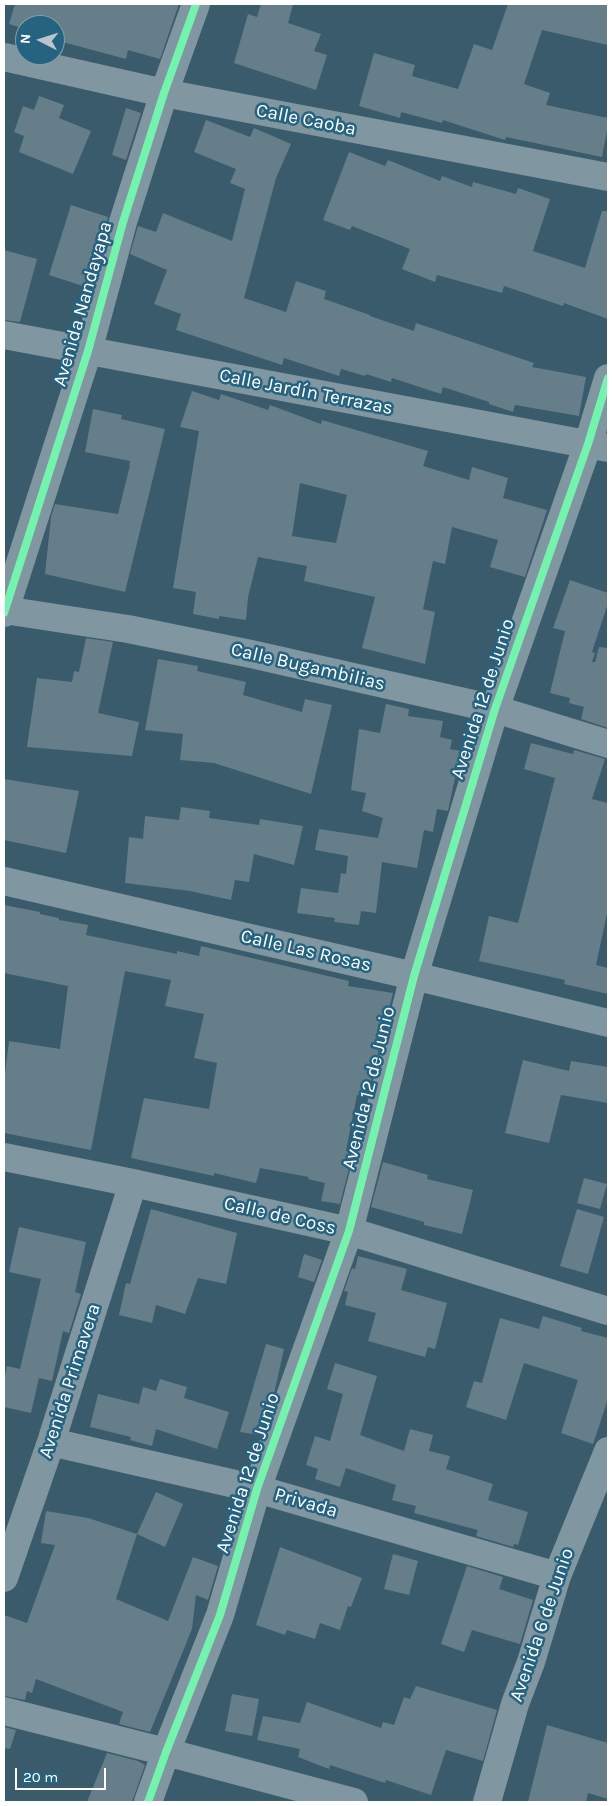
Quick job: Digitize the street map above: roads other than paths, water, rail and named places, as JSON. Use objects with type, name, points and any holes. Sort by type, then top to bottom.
[{"type":"street","name":"Avenida Nandayapa","points":[[4,612],[88,351],[123,222],[164,93],[196,4]]},
{"type":"street","name":"Calle Caoba","points":[[4,57],[164,93],[608,177]]},
{"type":"street","name":"Calle Jardín Terrazas","points":[[4,334],[598,446]]},
{"type":"street","name":"Avenida 12 de Junio","points":[[148,1802],[220,1615],[257,1490],[349,1231],[414,976],[495,710],[598,446],[608,378]]},
{"type":"street","name":"Calle Bugambilias","points":[[4,612],[128,629],[251,654],[495,710],[608,744]]},
{"type":"street","name":"Calle Las Rosas","points":[[4,881],[608,1022]]},
{"type":"street","name":"Calle de Coss","points":[[4,1157],[133,1183],[349,1231],[608,1311]]},
{"type":"street","name":"Avenida Primavera","points":[[4,1578],[51,1442],[133,1183]]},
{"type":"street","name":"Privada","points":[[51,1442],[257,1490],[557,1576]]},
{"type":"street","name":"Avenida 6 de Junio","points":[[486,1802],[515,1704],[531,1662],[557,1576],[608,1451]]},
{"type":"street","points":[[4,1711],[354,1802]]}]
